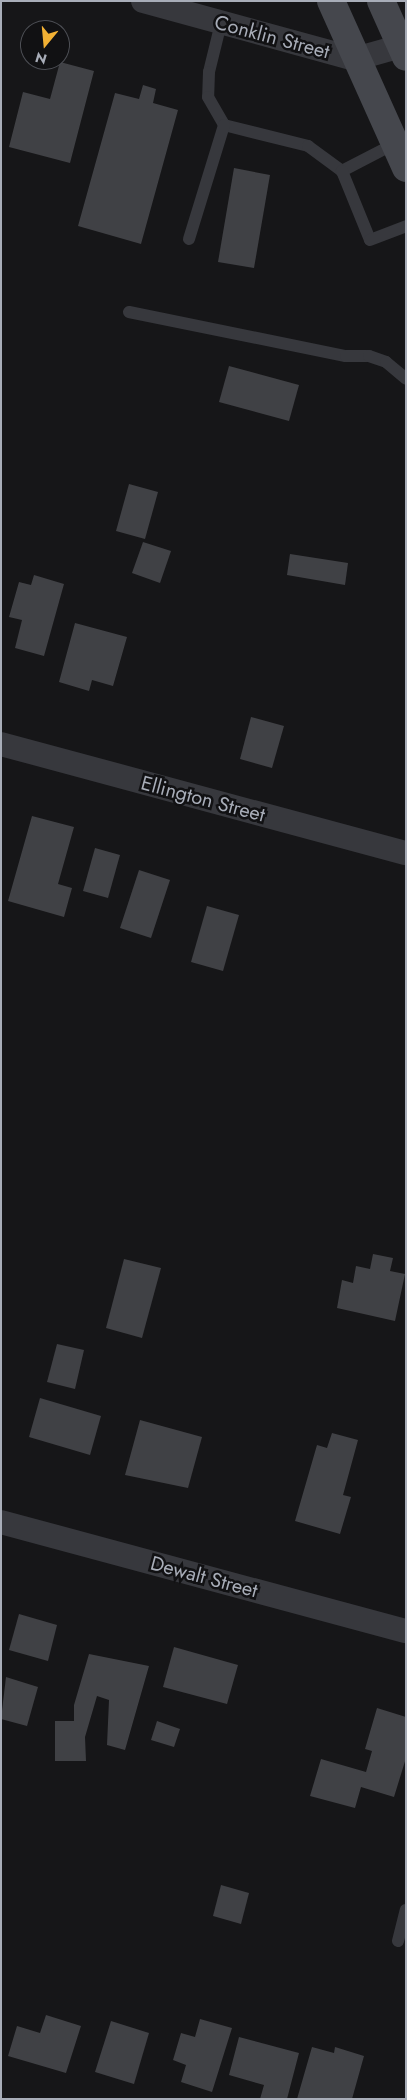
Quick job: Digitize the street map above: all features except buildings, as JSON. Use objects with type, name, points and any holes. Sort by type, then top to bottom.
[{"type":"main road","points":[[331,1],[355,59],[406,168]]},
{"type":"main road","points":[[382,1],[403,51]]},
{"type":"street","name":"Conklin Street","points":[[143,1],[355,59],[403,51]]},
{"type":"street","name":"Ellington Street","points":[[1,744],[406,853]]},
{"type":"street","name":"Dewalt Street","points":[[1,1522],[406,1631]]},
{"type":"lane","points":[[221,23],[208,97],[224,125],[308,146],[342,171],[370,240],[406,226]]},
{"type":"lane","points":[[189,239],[224,125]]},
{"type":"lane","points":[[342,171],[394,144]]},
{"type":"lane","points":[[129,312],[346,356],[369,356],[386,362],[406,379]]},
{"type":"lane","points":[[398,1940],[406,1910]]}]
